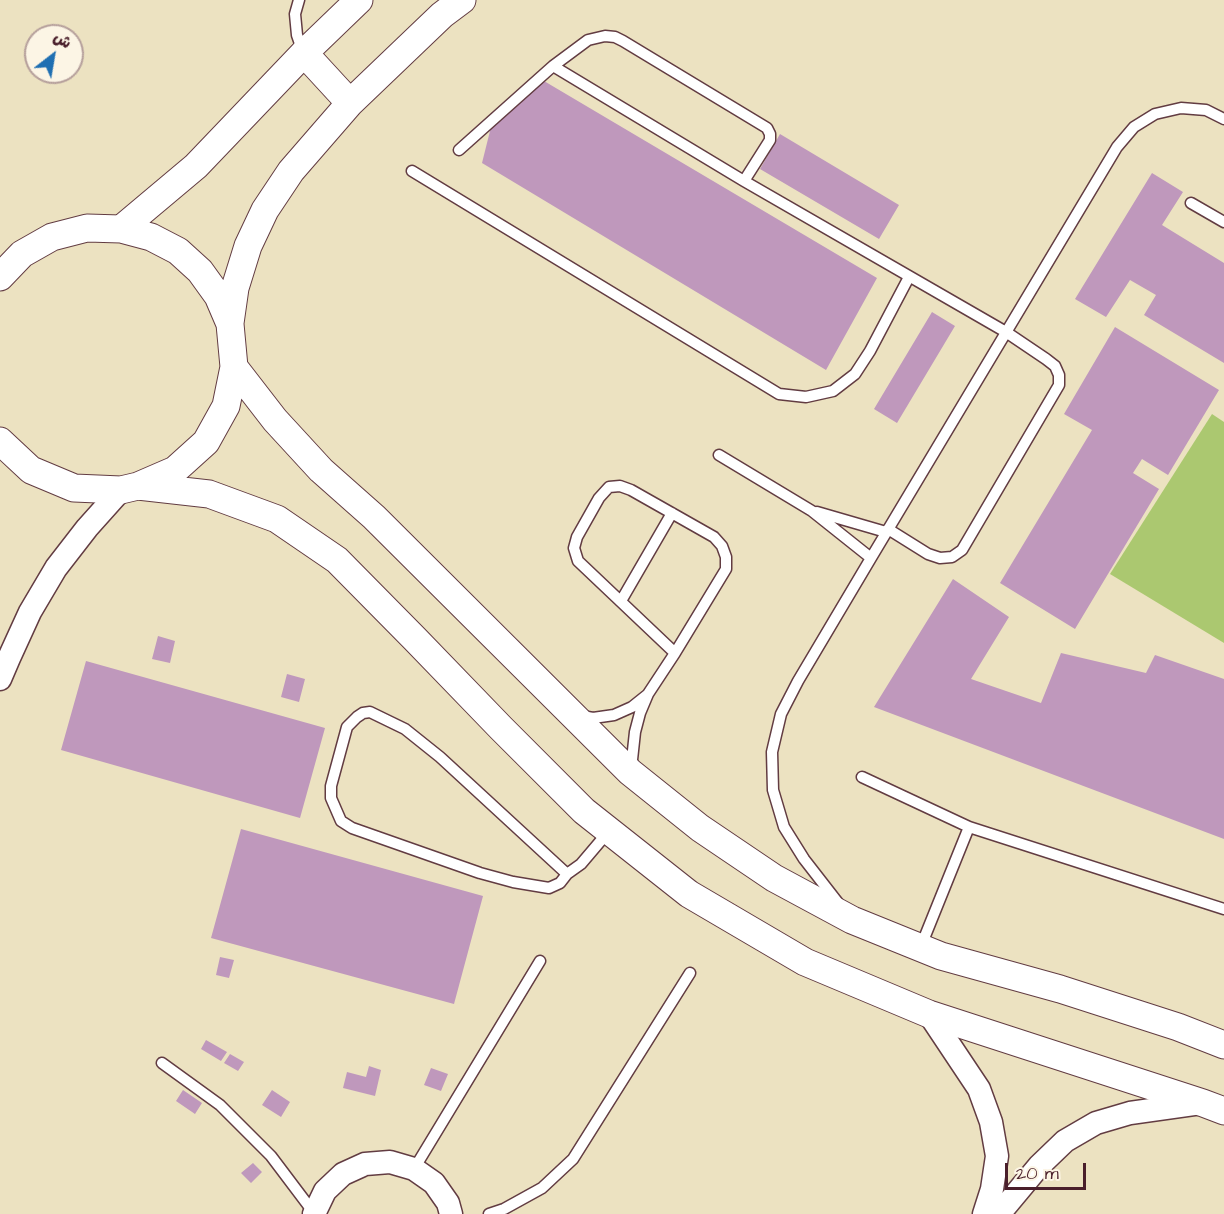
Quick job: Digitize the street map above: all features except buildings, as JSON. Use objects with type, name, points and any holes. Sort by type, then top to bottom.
[{"type":"street","points":[[122,229],[196,166],[304,53],[359,0]]},
{"type":"street","points":[[0,680],[30,612],[56,568],[87,528],[130,488],[175,470],[206,442],[226,406],[234,366],[230,324],[235,288],[248,246],[265,210],[291,171],[350,103],[442,15],[462,0]]},
{"type":"street","points":[[304,53],[350,103]]},
{"type":"street","points":[[0,277],[11,251],[87,228],[122,229],[151,237],[178,251],[200,271],[218,296],[230,324]]},
{"type":"street","points":[[234,366],[275,420],[321,470],[375,517],[630,772],[700,828],[774,878],[852,921],[941,956],[1071,992],[1178,1027],[1224,1045]]},
{"type":"street","points":[[0,441],[31,470],[74,488],[130,488],[209,494],[277,519],[337,560],[584,811],[689,894],[805,962],[929,1014],[1214,1107]]},
{"type":"street","points":[[929,1014],[979,1089],[991,1122],[997,1156],[992,1189],[984,1214]]},
{"type":"street","points":[[999,1214],[1039,1166],[1065,1141],[1096,1123],[1130,1113],[1214,1107]]},
{"type":"street","points":[[314,1214],[325,1191],[343,1174],[365,1164],[390,1162],[414,1169],[434,1183],[448,1203],[451,1214]]},
{"type":"lane","points":[[299,0],[295,14],[297,35],[304,53]]},
{"type":"lane","points":[[459,150],[553,66],[588,40],[596,37],[615,37],[767,128],[770,140],[744,181]]},
{"type":"lane","points":[[553,66],[744,181],[1006,332],[1055,366],[1059,375],[1059,385],[962,550],[952,557],[940,558],[928,554],[887,530],[812,511]]},
{"type":"lane","points":[[852,921],[804,859],[784,827],[773,790],[772,752],[781,714],[887,530],[1117,147],[1134,127],[1155,114],[1180,108],[1206,110],[1224,119]]},
{"type":"lane","points":[[412,171],[779,394],[806,397],[833,391],[855,374],[870,351],[909,277]]},
{"type":"lane","points":[[1191,202],[1224,222]]},
{"type":"lane","points":[[718,455],[812,511],[871,558]]},
{"type":"lane","points":[[630,772],[635,732],[648,694],[675,653],[726,569],[726,557],[722,546],[714,537],[632,490],[620,486],[609,487],[599,498],[578,537],[574,548],[578,561],[675,653]]},
{"type":"lane","points":[[621,601],[672,513]]},
{"type":"lane","points":[[574,715],[593,718],[614,715],[632,707],[648,694]]},
{"type":"lane","points":[[567,874],[405,729],[370,712],[363,713],[347,727],[331,798],[341,821],[352,828],[480,873],[549,888],[560,883],[567,874],[581,864],[609,830]]},
{"type":"lane","points":[[862,777],[969,827],[1224,909]]},
{"type":"lane","points":[[921,948],[969,827]]},
{"type":"lane","points":[[414,1169],[540,961]]},
{"type":"lane","points":[[489,1214],[504,1209],[542,1188],[573,1159],[690,973]]},
{"type":"lane","points":[[162,1063],[220,1105],[271,1156],[314,1214]]},
{"type":"green space","points":[[1212,414],[1224,422],[1224,643],[1110,574]]}]
